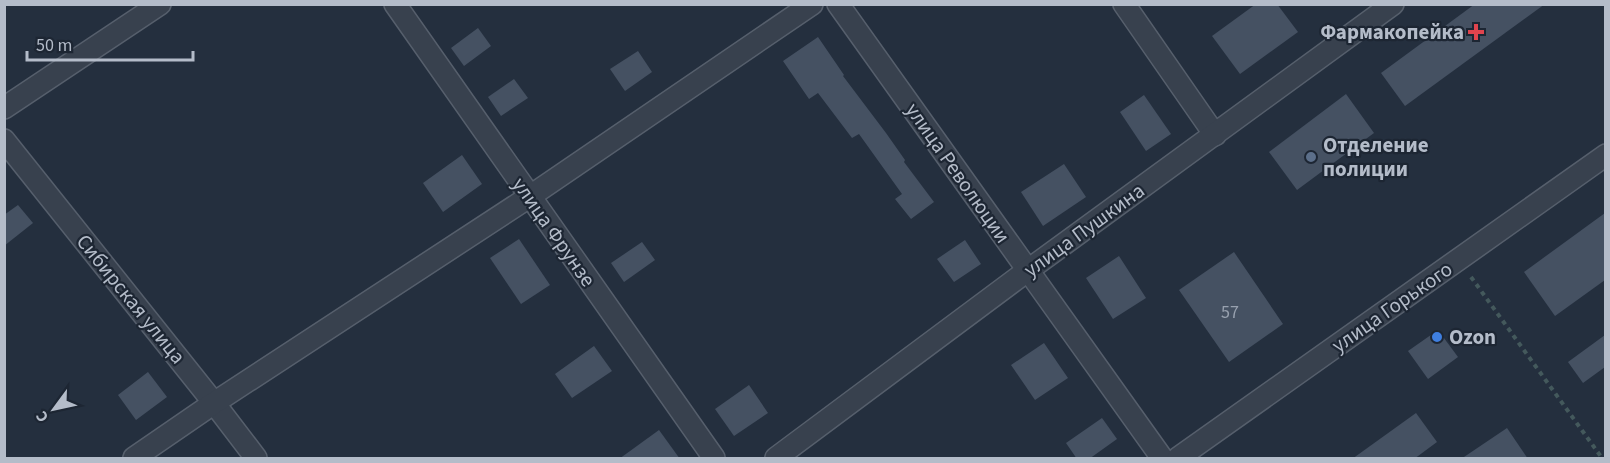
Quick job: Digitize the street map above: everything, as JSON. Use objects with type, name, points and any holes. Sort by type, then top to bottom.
[{"type":"street","points":[[4,108],[160,4]]},
{"type":"street","name":"улица Фрунзе","points":[[395,4],[714,459]]},
{"type":"street","points":[[134,459],[214,403],[529,197],[812,4]]},
{"type":"street","name":"улица Революции","points":[[838,4],[1162,459]]},
{"type":"street","points":[[1124,4],[1215,135]]},
{"type":"street","name":"улица Пушкина","points":[[776,459],[1027,271],[1393,4]]},
{"type":"street","name":"Сибирская улица","points":[[4,140],[256,459]]},
{"type":"street","name":"улица Горького","points":[[1178,459],[1605,155]]},
{"type":"path","points":[[1459,260],[1602,459]]},
{"type":"building","points":[[1256,4],[1277,4],[1298,32],[1240,74],[1212,36]]},
{"type":"building","points":[[1475,4],[1545,4],[1405,106],[1381,73]]},
{"type":"building","points":[[478,28],[491,46],[464,66],[451,48]]},
{"type":"building","points":[[818,37],[843,76],[934,202],[911,219],[895,199],[902,194],[859,134],[852,138],[818,93],[809,99],[783,61]]},
{"type":"building","points":[[638,51],[652,72],[625,91],[610,69]]},
{"type":"building","points":[[514,79],[528,98],[501,116],[488,97]]},
{"type":"building","points":[[1346,94],[1374,133],[1297,190],[1269,152]]},
{"type":"building","points":[[1144,95],[1171,134],[1146,151],[1120,112]]},
{"type":"building","points":[[462,155],[482,184],[443,212],[423,183]]},
{"type":"building","points":[[1064,164],[1086,197],[1043,226],[1021,192]]},
{"type":"building","points":[[18,205],[33,223],[4,246],[4,215]]},
{"type":"building","points":[[1605,213],[1605,280],[1555,316],[1524,272]]},
{"type":"building","points":[[519,239],[550,285],[521,304],[490,258]]},
{"type":"building","points":[[965,240],[981,264],[954,282],[937,259]]},
{"type":"building","points":[[642,242],[655,260],[624,282],[611,263]]},
{"type":"building","points":[[1234,252],[1283,324],[1229,362],[1179,290]]},
{"type":"building","points":[[1119,256],[1146,298],[1113,319],[1086,278]]},
{"type":"building","points":[[1438,330],[1458,357],[1428,379],[1408,351]]},
{"type":"building","points":[[1605,335],[1605,367],[1583,383],[1568,362]]},
{"type":"building","points":[[1044,343],[1068,378],[1035,400],[1011,365]]},
{"type":"building","points":[[594,346],[612,371],[572,398],[555,374]]},
{"type":"building","points":[[148,372],[167,397],[136,420],[118,395]]},
{"type":"building","points":[[749,385],[768,413],[734,436],[715,409]]},
{"type":"building","points":[[1416,413],[1437,442],[1414,459],[1352,459]]},
{"type":"building","points":[[1102,418],[1117,439],[1089,459],[1077,459],[1066,443]]},
{"type":"building","points":[[1507,428],[1528,459],[1461,459]]},
{"type":"building","points":[[659,430],[680,459],[619,459]]},
{"type":"place","name":"Фармакопейка","points":[[1476,32]]},
{"type":"place","name":"Отделение полиции","points":[[1311,157]]},
{"type":"place","name":"Ozon","points":[[1437,337]]}]
